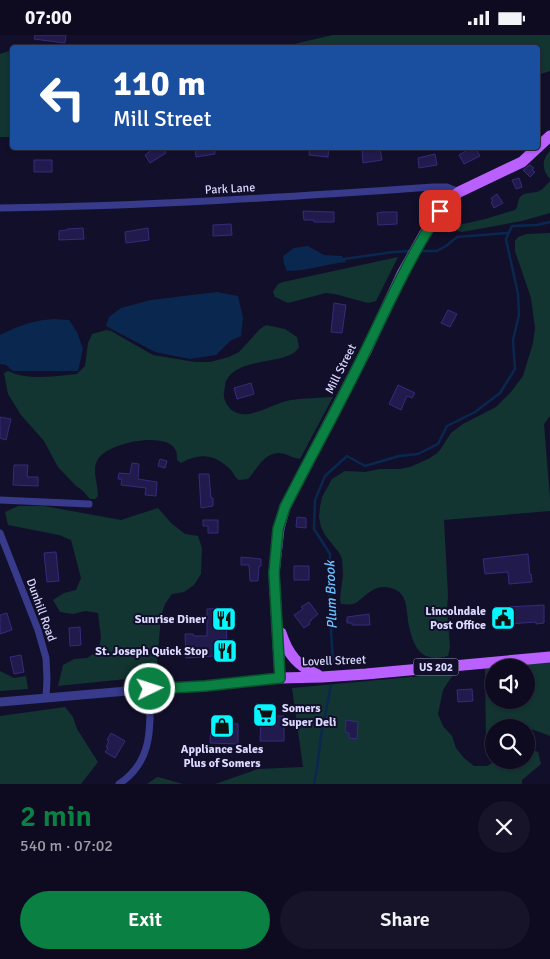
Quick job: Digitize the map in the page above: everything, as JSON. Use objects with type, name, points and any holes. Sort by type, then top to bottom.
[{"type":"main road","name":"Mill Street","points":[[540,145],[550,136]]},
{"type":"main road","name":"Mill Street","points":[[280,678],[274,573],[278,529],[285,507],[402,274],[440,211],[459,192],[522,162],[535,150]]},
{"type":"main road","points":[[275,612],[284,643],[292,656],[304,669],[322,677]]},
{"type":"main road","name":"Lovell Street","points":[[280,678],[322,677],[550,657]]},
{"type":"street","name":"Park Lane","points":[[0,208],[187,203],[433,187],[447,187],[459,192]]},
{"type":"street","points":[[0,500],[89,504]]},
{"type":"street","name":"Dunhill Road","points":[[0,533],[38,630],[46,658],[46,698]]},
{"type":"street","name":"Lovell Street","points":[[0,702],[205,686],[280,678]]},
{"type":"street","points":[[119,784],[142,761],[147,749],[150,725],[150,689]]},
{"type":"green space","points":[[333,35],[550,35],[550,71],[540,74],[540,45],[293,45]]},
{"type":"green space","points":[[10,51],[10,137],[0,137],[0,54]]},
{"type":"green space","points":[[550,151],[550,179],[545,172],[544,161]]},
{"type":"green space","points":[[550,181],[550,213],[522,221],[462,232],[456,229],[459,225],[515,210],[521,196],[543,189]]},
{"type":"green space","points":[[550,233],[550,416],[544,424],[550,511],[444,520],[450,647],[448,656],[432,658],[421,653],[417,648],[409,626],[405,600],[394,589],[380,587],[354,604],[341,604],[342,559],[321,527],[319,517],[322,497],[332,479],[345,471],[365,472],[380,469],[400,469],[428,459],[440,450],[451,433],[463,424],[496,407],[511,392],[523,376],[533,343],[535,328],[531,298],[515,251],[515,241],[518,237],[527,234]]},
{"type":"green space","points":[[398,257],[376,301],[368,303],[326,293],[288,303],[275,297],[273,292],[278,284],[283,282]]},
{"type":"green space","points":[[266,325],[285,329],[297,337],[299,347],[294,353],[286,357],[252,364],[232,373],[226,381],[224,392],[225,400],[229,407],[239,414],[246,414],[254,413],[285,401],[333,397],[300,459],[285,454],[273,454],[263,460],[248,479],[239,480],[223,463],[212,458],[200,456],[181,463],[177,460],[175,449],[169,444],[148,440],[122,445],[102,455],[97,461],[95,473],[98,496],[95,499],[90,499],[58,467],[44,441],[21,415],[8,394],[4,373],[8,371],[33,377],[77,374],[85,366],[88,343],[92,334],[106,330],[153,355],[195,362],[210,362],[239,352]]},
{"type":"green space","points":[[18,506],[44,506],[121,520],[158,508],[171,523],[185,534],[198,536],[202,548],[201,574],[194,585],[184,592],[172,594],[165,604],[161,616],[156,676],[58,686],[63,665],[74,659],[87,658],[98,651],[101,638],[98,613],[85,611],[73,614],[60,612],[53,600],[64,593],[76,590],[81,578],[71,540],[59,535],[8,525],[5,512]]},
{"type":"green space","points":[[550,662],[550,736],[535,730],[535,719],[486,719],[486,709],[535,709],[535,663]]},
{"type":"green space","points":[[0,671],[14,678],[26,676],[28,689],[0,691]]},
{"type":"green space","points":[[454,673],[443,690],[438,714],[443,726],[452,736],[456,748],[464,758],[474,766],[485,766],[485,769],[535,769],[535,751],[538,752],[541,764],[522,780],[522,784],[215,784],[258,769],[303,767],[292,688]]},
{"type":"green space","points":[[65,707],[73,717],[77,729],[98,762],[81,784],[0,784],[0,716]]},
{"type":"green space","points":[[158,777],[183,784],[147,784]]},
{"type":"water","points":[[308,246],[324,255],[342,256],[346,262],[287,271],[283,256],[294,248]]},
{"type":"water","points":[[217,292],[238,296],[243,318],[241,336],[230,341],[216,355],[190,359],[155,352],[106,326],[109,317],[121,308],[151,300]]},
{"type":"water","points":[[54,319],[69,320],[77,332],[83,349],[78,371],[13,371],[6,365],[0,364],[0,335],[26,324]]},
{"type":"building","points":[[35,35],[66,35],[65,43],[34,39]]},
{"type":"building","points":[[152,150],[164,150],[166,153],[150,163],[145,155]]},
{"type":"building","points":[[195,150],[215,150],[215,154],[196,157]]},
{"type":"building","points":[[310,150],[329,150],[328,157],[309,155]]},
{"type":"building","points":[[380,150],[382,160],[363,163],[362,151]]},
{"type":"building","points":[[467,150],[477,150],[480,156],[464,164],[459,155]]},
{"type":"building","points":[[435,154],[437,165],[419,168],[418,158]]},
{"type":"building","points":[[34,160],[52,160],[52,172],[34,172]]},
{"type":"building","points":[[530,165],[534,168],[532,170],[535,172],[530,177],[523,170]]},
{"type":"building","points":[[519,178],[522,187],[516,189],[512,180]]},
{"type":"building","points":[[497,194],[503,203],[494,208],[491,198]]},
{"type":"building","points":[[303,211],[334,212],[334,222],[304,220]]},
{"type":"building","points":[[397,212],[397,224],[378,225],[377,213]]},
{"type":"building","points":[[231,224],[232,235],[213,236],[213,225]]},
{"type":"building","points":[[83,228],[84,239],[59,240],[59,231]]},
{"type":"building","points":[[148,228],[149,240],[126,243],[125,232]]},
{"type":"building","points":[[334,303],[346,305],[342,333],[331,332]]},
{"type":"building","points":[[448,310],[457,314],[450,327],[441,323]]},
{"type":"building","points":[[251,383],[254,394],[237,399],[234,388]]},
{"type":"building","points":[[398,385],[415,393],[412,398],[407,396],[401,410],[389,404]]},
{"type":"building","points":[[0,417],[11,419],[6,440],[0,438]]},
{"type":"building","points":[[160,459],[167,461],[165,468],[158,466]]},
{"type":"building","points":[[132,463],[139,464],[138,479],[157,482],[156,496],[145,495],[146,488],[121,485],[122,479],[118,479],[119,473],[130,474]]},
{"type":"building","points":[[14,465],[28,465],[27,477],[38,477],[38,486],[13,485]]},
{"type":"building","points":[[199,474],[209,474],[213,506],[201,508]]},
{"type":"building","points":[[297,517],[306,518],[306,528],[296,527]]},
{"type":"building","points":[[203,520],[218,520],[218,533],[208,533],[208,526],[203,526]]},
{"type":"building","points":[[56,552],[59,581],[47,582],[44,553]]},
{"type":"building","points":[[528,554],[532,582],[509,584],[508,572],[485,574],[483,559]]},
{"type":"building","points":[[241,557],[261,559],[258,581],[250,581],[249,565],[241,565]]},
{"type":"building","points":[[294,566],[309,566],[309,580],[294,580]]},
{"type":"building","points":[[309,602],[318,614],[304,628],[294,615]]},
{"type":"building","points":[[544,605],[544,623],[536,624],[536,622],[500,626],[499,610],[507,610],[507,607]]},
{"type":"building","points":[[226,608],[227,655],[186,658],[185,634],[207,636],[207,609]]},
{"type":"building","points":[[7,613],[12,630],[0,634],[0,615]]},
{"type":"building","points":[[369,614],[370,625],[352,625],[352,623],[347,623],[347,617]]},
{"type":"building","points":[[80,627],[81,645],[70,646],[69,628]]},
{"type":"building","points":[[21,655],[24,672],[14,674],[10,657]]},
{"type":"building","points":[[472,689],[473,701],[458,702],[457,690]]},
{"type":"building","points":[[261,716],[284,716],[284,741],[260,741]]},
{"type":"building","points":[[346,720],[358,722],[357,739],[349,738],[349,733],[345,732]]},
{"type":"building","points":[[211,722],[238,724],[238,744],[210,743]]},
{"type":"building","points":[[111,733],[125,741],[115,758],[105,752],[108,748],[106,747],[109,741],[107,740]]},
{"type":"waterway","name":"Plum Brook","points":[[333,663],[329,599],[330,554],[314,529],[315,500],[325,476],[347,456],[365,466],[399,456],[418,454],[438,444],[447,426],[475,412],[500,393],[515,369],[513,340],[519,315],[518,294],[506,239],[512,226],[537,225],[550,222]]},
{"type":"waterway","points":[[420,251],[437,251],[457,237],[508,233]]},
{"type":"waterway","points":[[344,259],[410,251]]},
{"type":"waterway","name":"Plum Brook","points":[[314,784],[331,685]]},
{"type":"place","name":"Lincolndale Post Office","points":[[503,618]]},
{"type":"place","name":"Sunrise Diner","points":[[224,619]]},
{"type":"place","name":"St. Joseph Quick Stop","points":[[225,651]]},
{"type":"place","name":"Somers Super Deli","points":[[265,715]]},
{"type":"place","name":"Appliance Sales Plus of Somers","points":[[222,726]]},
{"type":"route","points":[[150,689],[205,686],[280,678],[274,573],[278,529],[285,507],[402,274],[440,211]]}]
